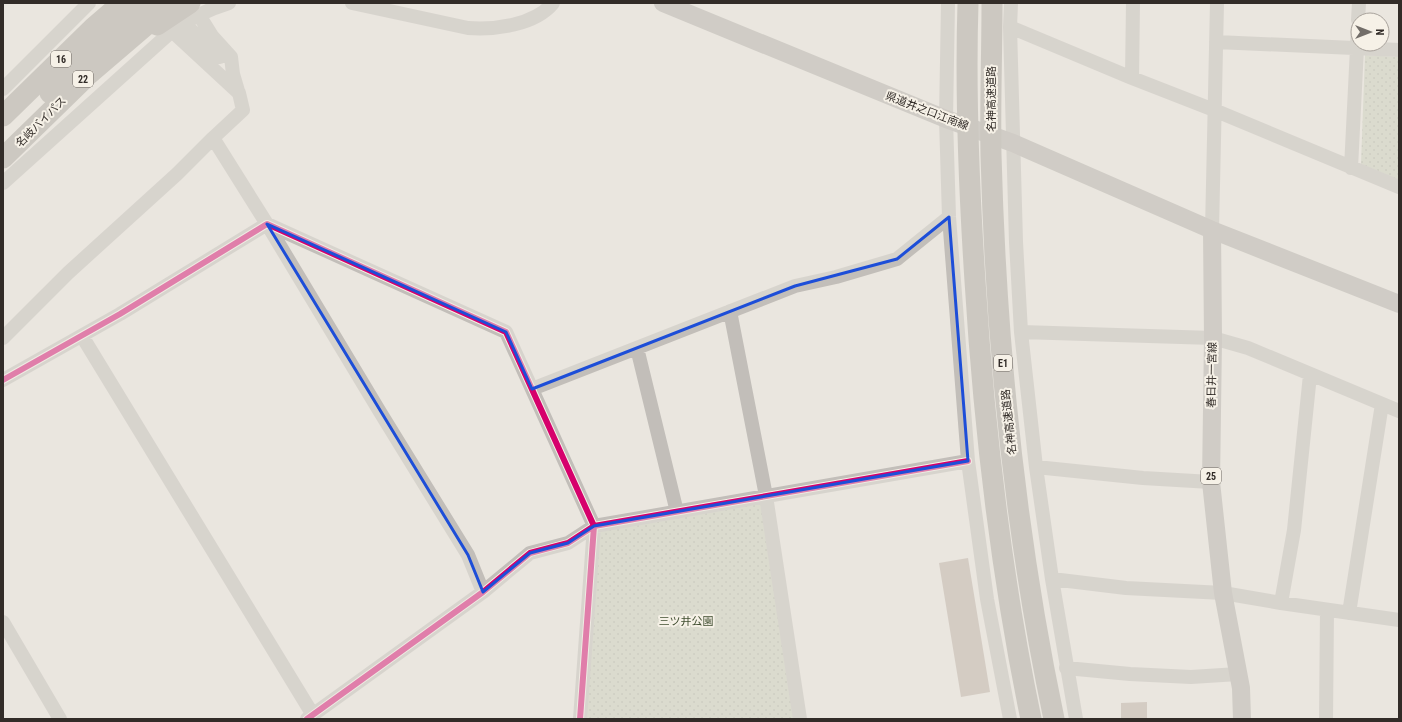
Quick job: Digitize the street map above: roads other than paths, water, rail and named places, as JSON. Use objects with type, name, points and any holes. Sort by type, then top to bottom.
[{"type":"highway","points":[[3,111],[113,3]]},
{"type":"highway","name":"16","points":[[3,116],[93,28],[122,3]]},
{"type":"highway","name":"16","points":[[3,141],[114,31],[148,3]]},
{"type":"highway","name":"名岐バイパス","points":[[3,158],[103,60],[166,3]]},
{"type":"highway","points":[[50,93],[89,74],[172,3]]},
{"type":"highway","name":"名神高速道路","points":[[968,3],[967,38],[970,199],[980,362],[991,468],[1006,573],[1031,719]]},
{"type":"highway","name":"名神高速道路","points":[[992,3],[991,154],[995,254],[1002,357],[1013,465],[1028,576],[1054,719]]},
{"type":"highway","points":[[103,60],[194,9]]},
{"type":"main road","name":"県道井之口江南線","points":[[663,3],[946,119],[1013,143],[1212,230]]},
{"type":"main road","points":[[1212,230],[1399,304]]},
{"type":"main road","name":"春日井一宮線","points":[[1212,230],[1213,338],[1211,482],[1223,593],[1238,674],[1242,719]]},
{"type":"street","points":[[3,89],[89,3]]},
{"type":"street","points":[[3,183],[172,31],[194,9],[211,8],[229,3]]},
{"type":"street","points":[[352,3],[468,28],[481,29],[506,26],[533,18],[550,7],[553,3]]},
{"type":"street","points":[[948,3],[946,119],[949,217],[968,461],[987,599],[1010,719]]},
{"type":"street","points":[[1011,3],[1010,27],[1016,242],[1021,332],[1036,467],[1066,668],[1076,719]]},
{"type":"street","points":[[1132,78],[1133,3]]},
{"type":"street","points":[[1212,230],[1217,3]]},
{"type":"street","points":[[3,338],[68,273],[177,174],[243,110],[233,74],[231,57],[212,36],[194,9]]},
{"type":"street","points":[[1010,27],[1399,187]]},
{"type":"street","points":[[189,28],[226,63],[233,74]]},
{"type":"street","points":[[172,31],[239,93]]},
{"type":"street","points":[[1216,42],[1350,48]]},
{"type":"street","points":[[1351,168],[1357,52]]},
{"type":"street","points":[[213,138],[267,224],[468,555],[483,592]]},
{"type":"street","points":[[532,389],[795,286],[836,277],[897,259],[949,217]]},
{"type":"street","points":[[3,380],[120,314],[267,224]]},
{"type":"street","points":[[267,224],[506,332],[594,526],[580,719]]},
{"type":"street","points":[[730,311],[766,496],[800,719]]},
{"type":"street","points":[[1021,332],[1213,338],[1248,348],[1399,411]]},
{"type":"street","points":[[82,336],[311,718],[483,592],[530,553],[568,543],[594,526],[968,461]]},
{"type":"street","points":[[637,348],[677,512]]},
{"type":"street","points":[[1281,604],[1294,530],[1310,375]]},
{"type":"street","points":[[1348,613],[1382,404]]},
{"type":"street","points":[[1036,467],[1143,478],[1211,482]]},
{"type":"street","points":[[1052,578],[1126,588],[1223,593],[1281,604],[1399,620]]},
{"type":"street","points":[[1326,719],[1327,610]]},
{"type":"street","points":[[3,622],[60,719]]},
{"type":"street","points":[[1066,668],[1130,674],[1191,677],[1238,674]]},
{"type":"park label","name":"三ツ井公園","points":[[686,621]]}]
